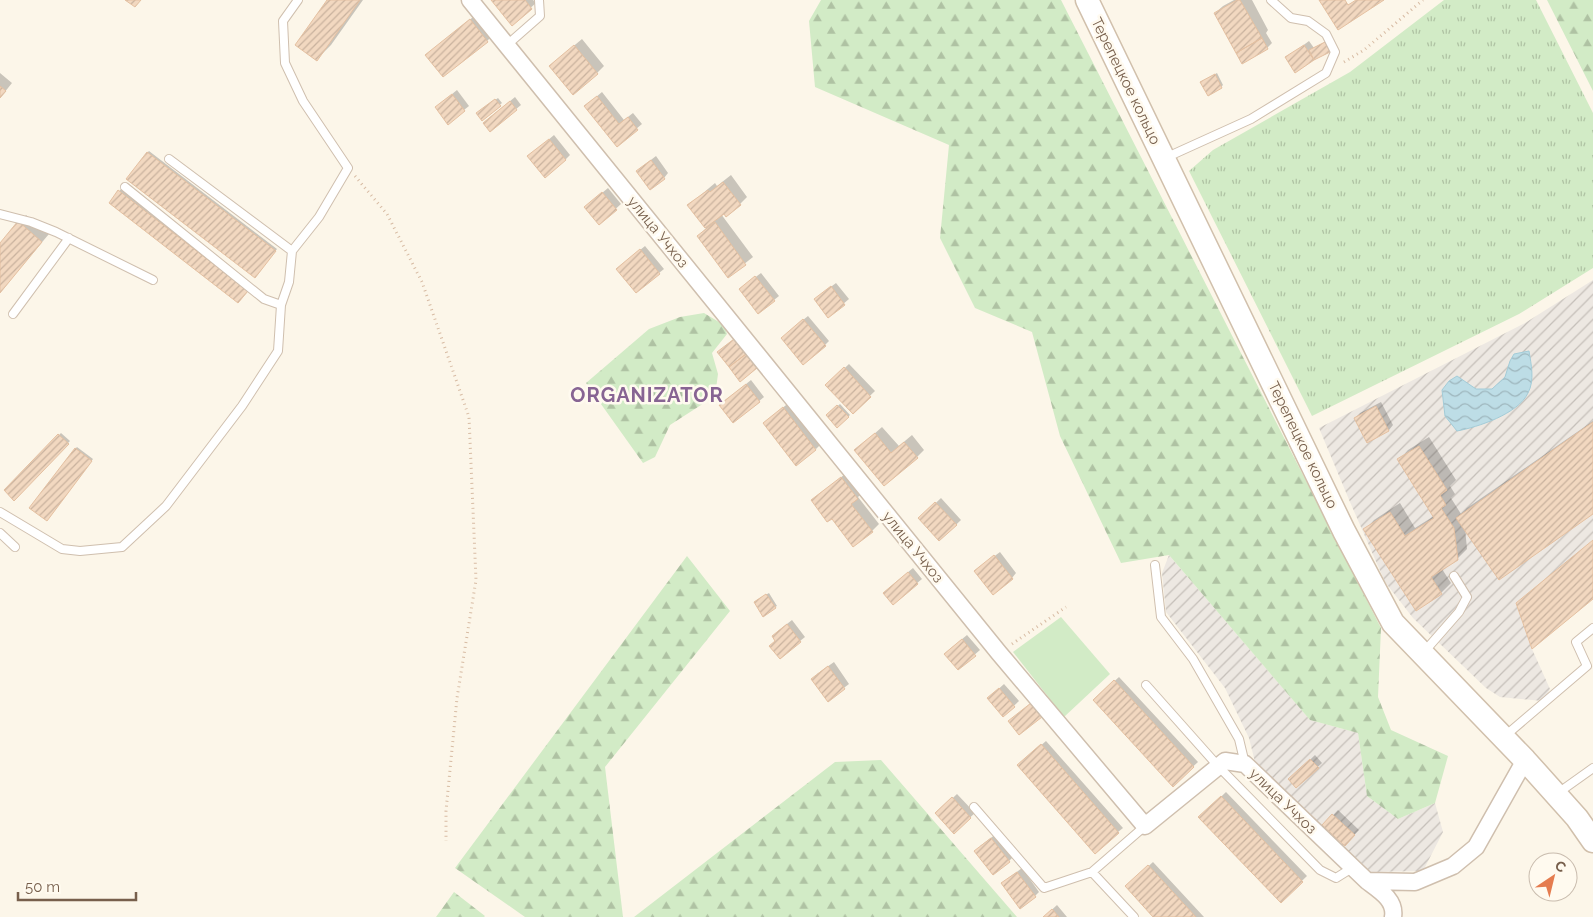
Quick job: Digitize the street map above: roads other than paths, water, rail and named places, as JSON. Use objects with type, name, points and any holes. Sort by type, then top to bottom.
[{"type":"street","name":"улица Учхоз","points":[[470,0],[999,653],[1145,826]]},
{"type":"street","name":"Терепецкое кольцо","points":[[1087,0],[1369,578],[1393,623],[1526,760],[1578,818],[1593,841]]},
{"type":"street","name":"улица Учхоз","points":[[1218,766],[1224,760],[1245,764],[1352,868],[1386,894],[1394,912],[1393,917]]},
{"type":"street","points":[[1367,881],[1415,882],[1453,866],[1476,847],[1526,760]]},
{"type":"street","points":[[1145,826],[1218,766]]},
{"type":"lane","points":[[0,512],[62,549],[80,551],[122,547],[166,506],[242,406],[278,351],[281,304],[289,282],[292,251],[319,216],[348,168],[303,101],[285,63],[283,21],[298,0]]},
{"type":"lane","points":[[507,45],[540,16],[539,0]]},
{"type":"lane","points":[[1164,158],[1251,119],[1326,73],[1336,52],[1326,34],[1308,20],[1291,18],[1271,0]]},
{"type":"lane","points":[[169,159],[292,251]]},
{"type":"lane","points":[[125,187],[264,299],[281,304]]},
{"type":"lane","points":[[1,216],[30,222],[69,238],[153,280]]},
{"type":"lane","points":[[13,314],[69,238]]},
{"type":"lane","points":[[0,534],[15,546]]},
{"type":"lane","points":[[1155,565],[1161,616],[1198,667],[1239,739],[1245,764]]},
{"type":"lane","points":[[1422,654],[1460,612],[1467,597],[1454,576]]},
{"type":"lane","points":[[1504,737],[1587,666],[1576,642],[1593,628]]},
{"type":"lane","points":[[1146,685],[1218,766],[1320,870],[1336,878],[1352,868]]},
{"type":"lane","points":[[1557,794],[1593,768]]},
{"type":"lane","points":[[974,807],[1044,888],[1092,872],[1145,826]]},
{"type":"lane","points":[[1092,872],[1134,917]]},
{"type":"water","points":[[1529,351],[1532,372],[1531,383],[1528,393],[1523,400],[1516,407],[1497,418],[1457,431],[1445,416],[1442,390],[1449,381],[1457,376],[1476,389],[1492,389],[1505,377],[1514,354]]},
{"type":"district","name":"ORGANIZATOR","points":[[647,395]]}]
